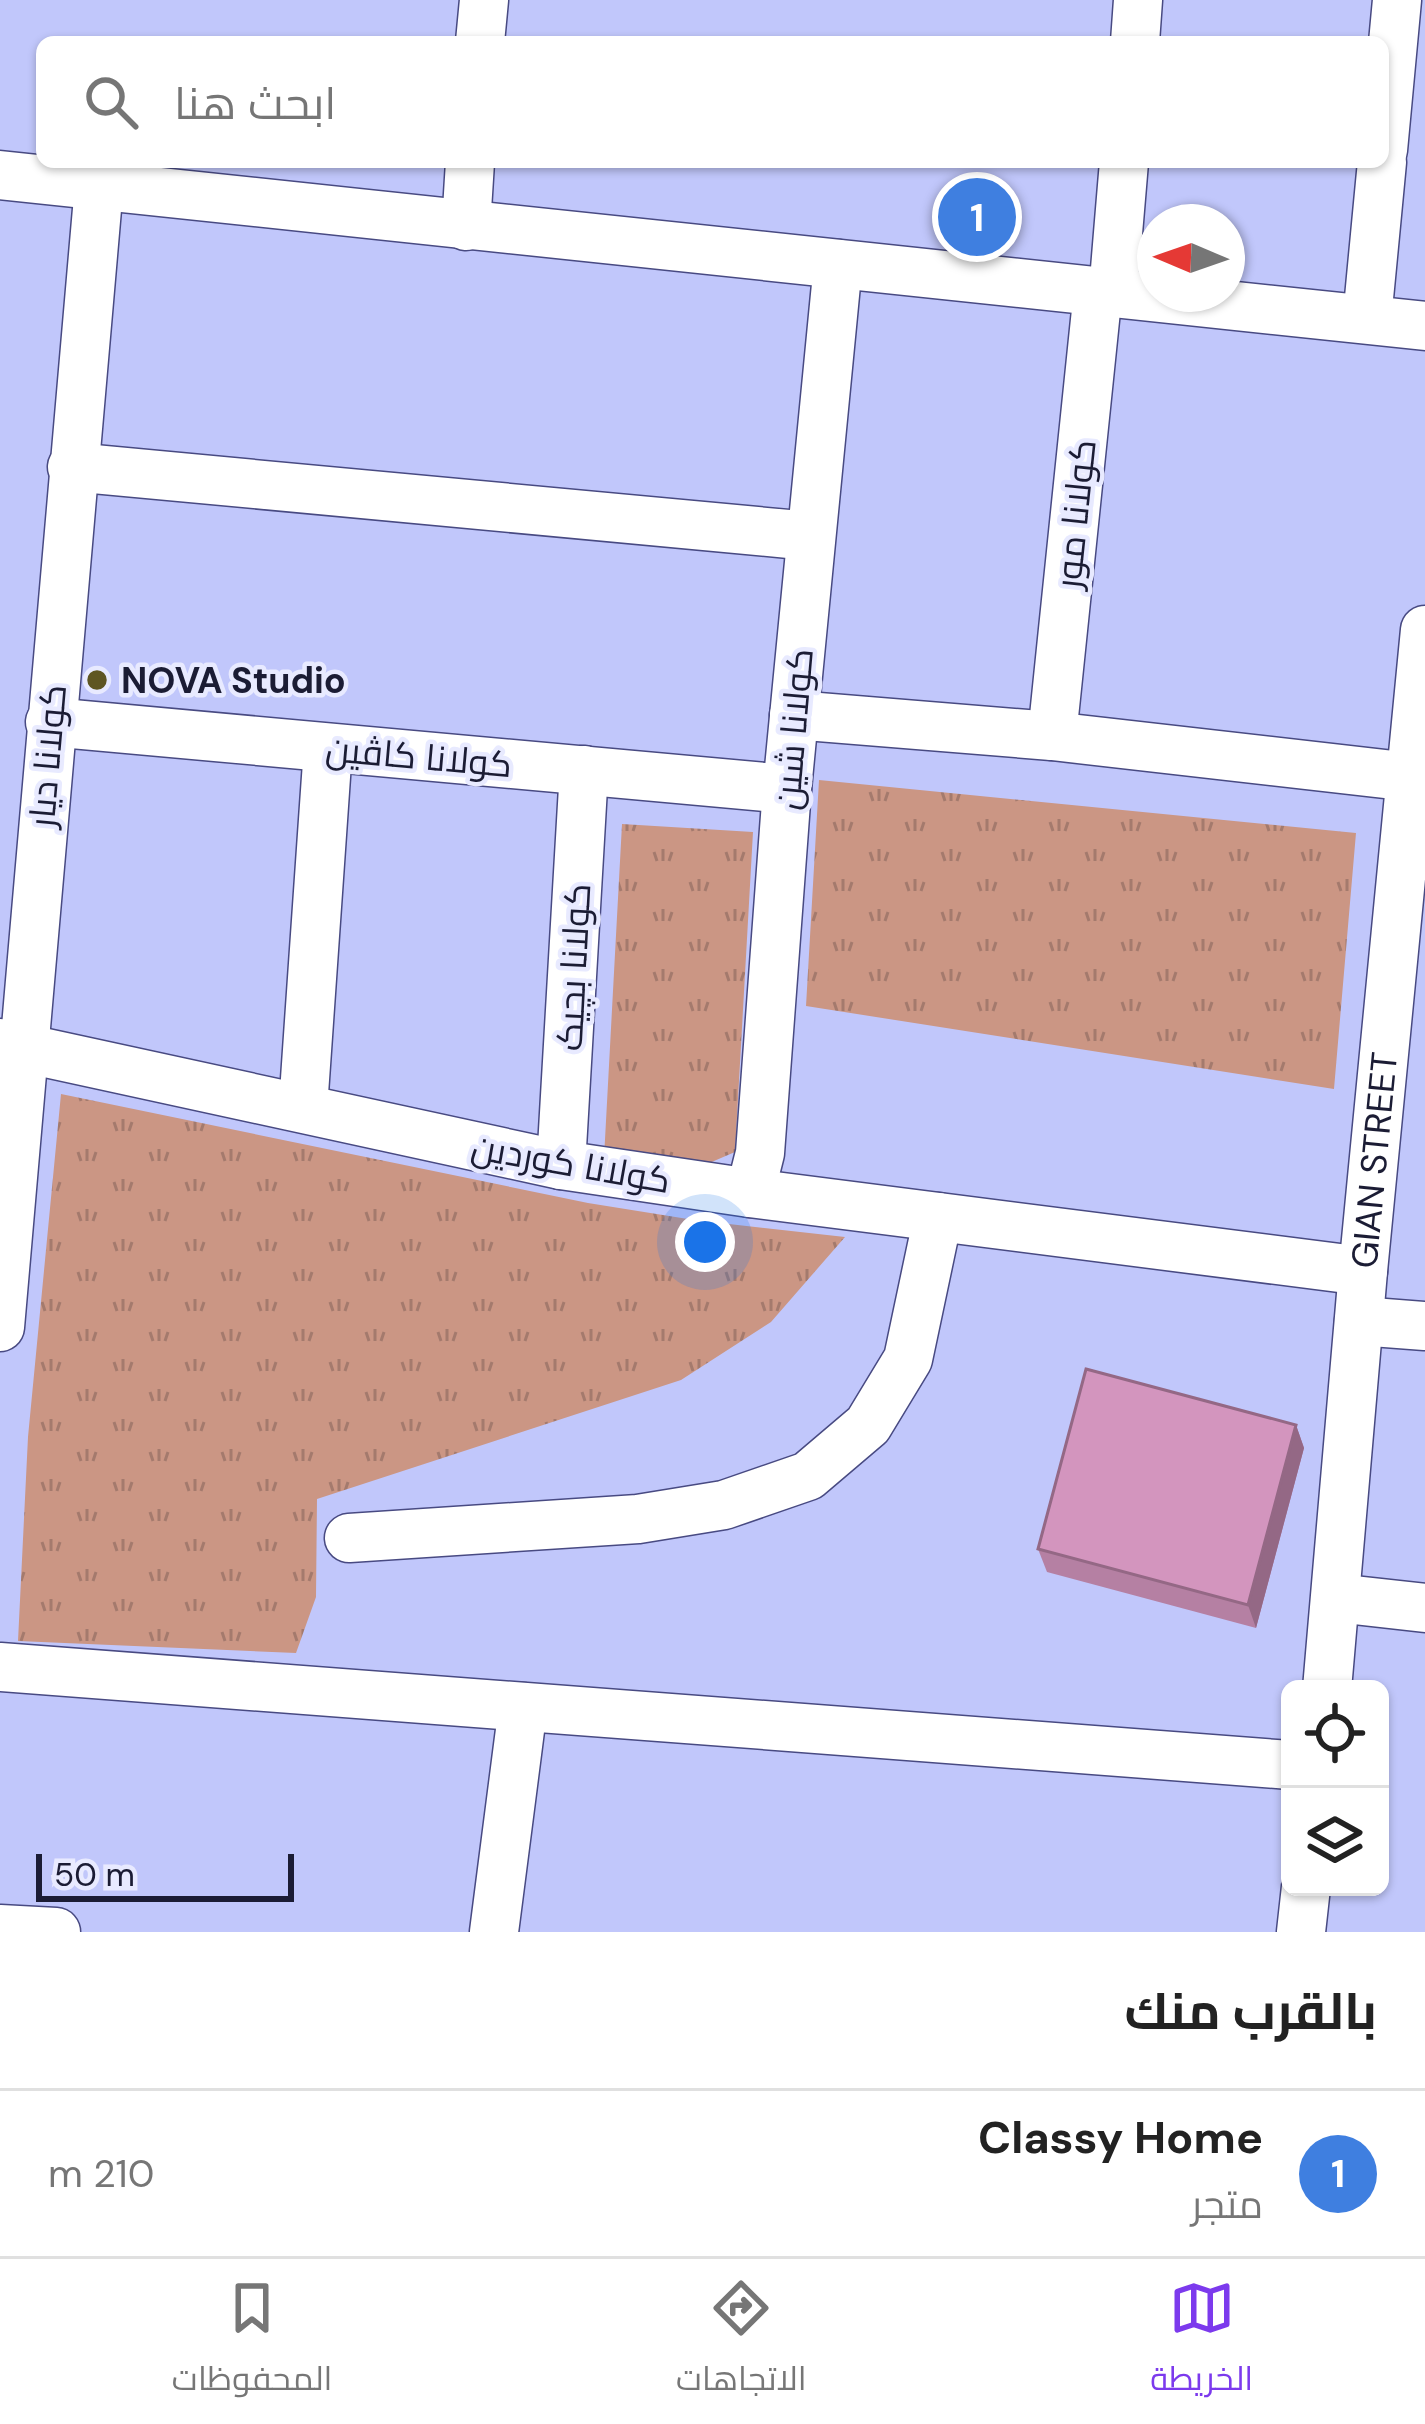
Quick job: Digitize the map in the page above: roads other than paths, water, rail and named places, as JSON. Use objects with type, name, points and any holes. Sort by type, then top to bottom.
[{"type":"street","points":[[481,36],[484,0]]},
{"type":"street","points":[[1135,36],[1136,0]]},
{"type":"street","points":[[1389,115],[1406,17]]},
{"type":"street","points":[[466,226],[470,168]]},
{"type":"street","name":"کولانا مور","points":[[1052,736],[1123,168]]},
{"type":"street","points":[[1367,320],[1381,168]]},
{"type":"street","points":[[0,175],[1425,326]]},
{"type":"street","name":"کولانا دیار","points":[[0,1327],[11,1046],[50,722],[99,186]]},
{"type":"street","name":"کولانا شین","points":[[750,1193],[760,1153],[794,715],[838,264]]},
{"type":"street","points":[[72,467],[811,536]]},
{"type":"street","name":"GIAN STREET","points":[[1328,1680],[1363,1270],[1414,852],[1411,777],[1425,630]]},
{"type":"street","points":[[794,715],[1052,736],[1411,777]]},
{"type":"street","name":"کولانا کاڤین","points":[[50,722],[788,789]]},
{"type":"street","points":[[303,1108],[328,748]]},
{"type":"street","name":"کولانا بچیک","points":[[562,1165],[584,770]]},
{"type":"street","name":"کولانا کوردین","points":[[11,1046],[562,1165],[1363,1270]]},
{"type":"street","points":[[349,1538],[638,1520],[724,1505],[808,1476],[868,1425],[908,1359],[938,1217]]},
{"type":"street","points":[[1359,1321],[1425,1326]]},
{"type":"street","points":[[1336,1598],[1425,1607]]},
{"type":"street","points":[[0,1667],[1281,1764]]},
{"type":"street","points":[[494,1932],[523,1707]]},
{"type":"street","points":[[1301,1932],[1305,1896]]},
{"type":"street","points":[[0,1929],[56,1932]]},
{"type":"place","name":"Classy Home","points":[[977,217]]},
{"type":"place","name":"NOVA Studio","points":[[97,680]]}]
